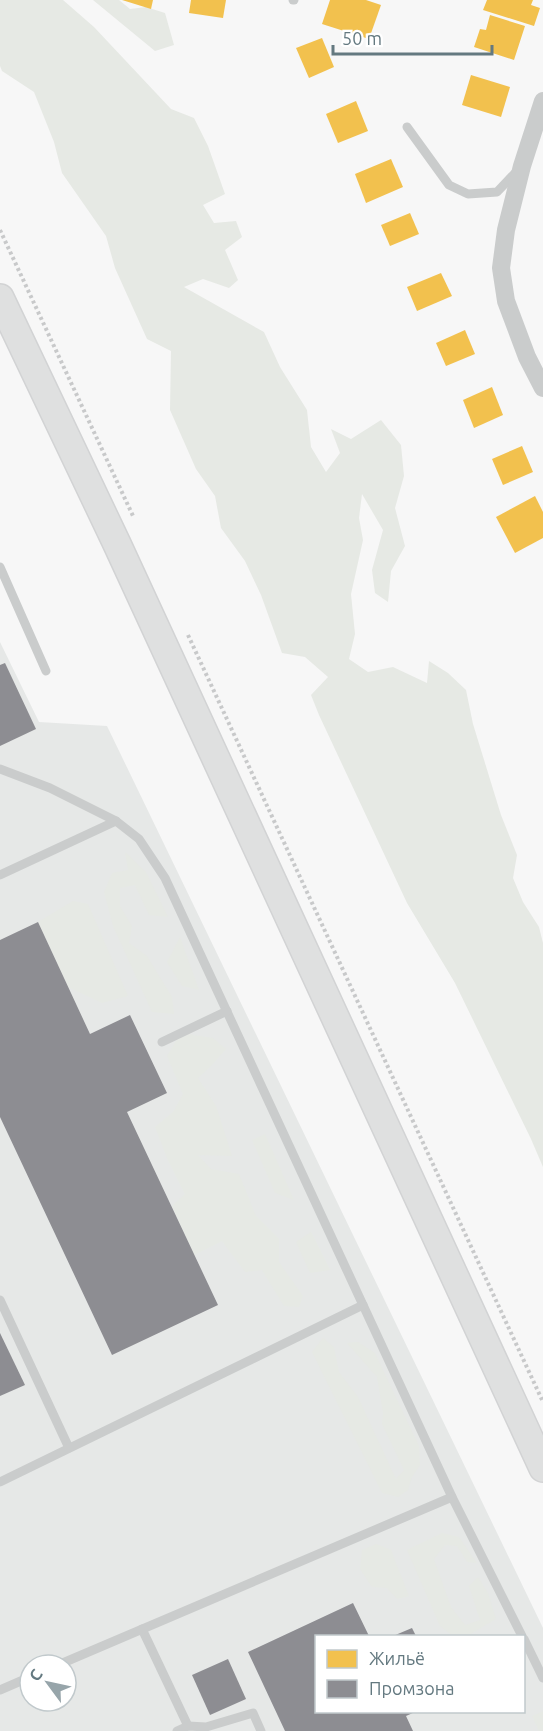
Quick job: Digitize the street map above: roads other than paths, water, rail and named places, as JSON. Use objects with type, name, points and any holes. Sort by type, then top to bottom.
[{"type":"street","points":[[543,101],[522,166],[506,230],[501,267],[506,301],[527,357],[543,388]]},
{"type":"street","points":[[0,298],[117,544],[543,1468]]},
{"type":"lane","points":[[407,127],[449,185],[468,194],[497,192],[522,166]]},
{"type":"lane","points":[[0,567],[46,671]]},
{"type":"lane","points":[[0,769],[50,788],[117,821],[139,839],[165,878],[452,1497],[520,1635]]},
{"type":"lane","points":[[0,875],[117,821]]},
{"type":"lane","points":[[162,1042],[227,1011]]},
{"type":"lane","points":[[0,1300],[69,1448]]},
{"type":"lane","points":[[0,1482],[363,1305]]},
{"type":"lane","points":[[78,1656],[452,1497]]},
{"type":"lane","points":[[142,1629],[188,1726]]},
{"type":"lane","points":[[525,1645],[543,1678]]},
{"type":"lane","points":[[0,1690],[18,1682]]},
{"type":"lane","points":[[177,1731],[188,1726],[206,1727],[253,1713],[261,1731]]}]
